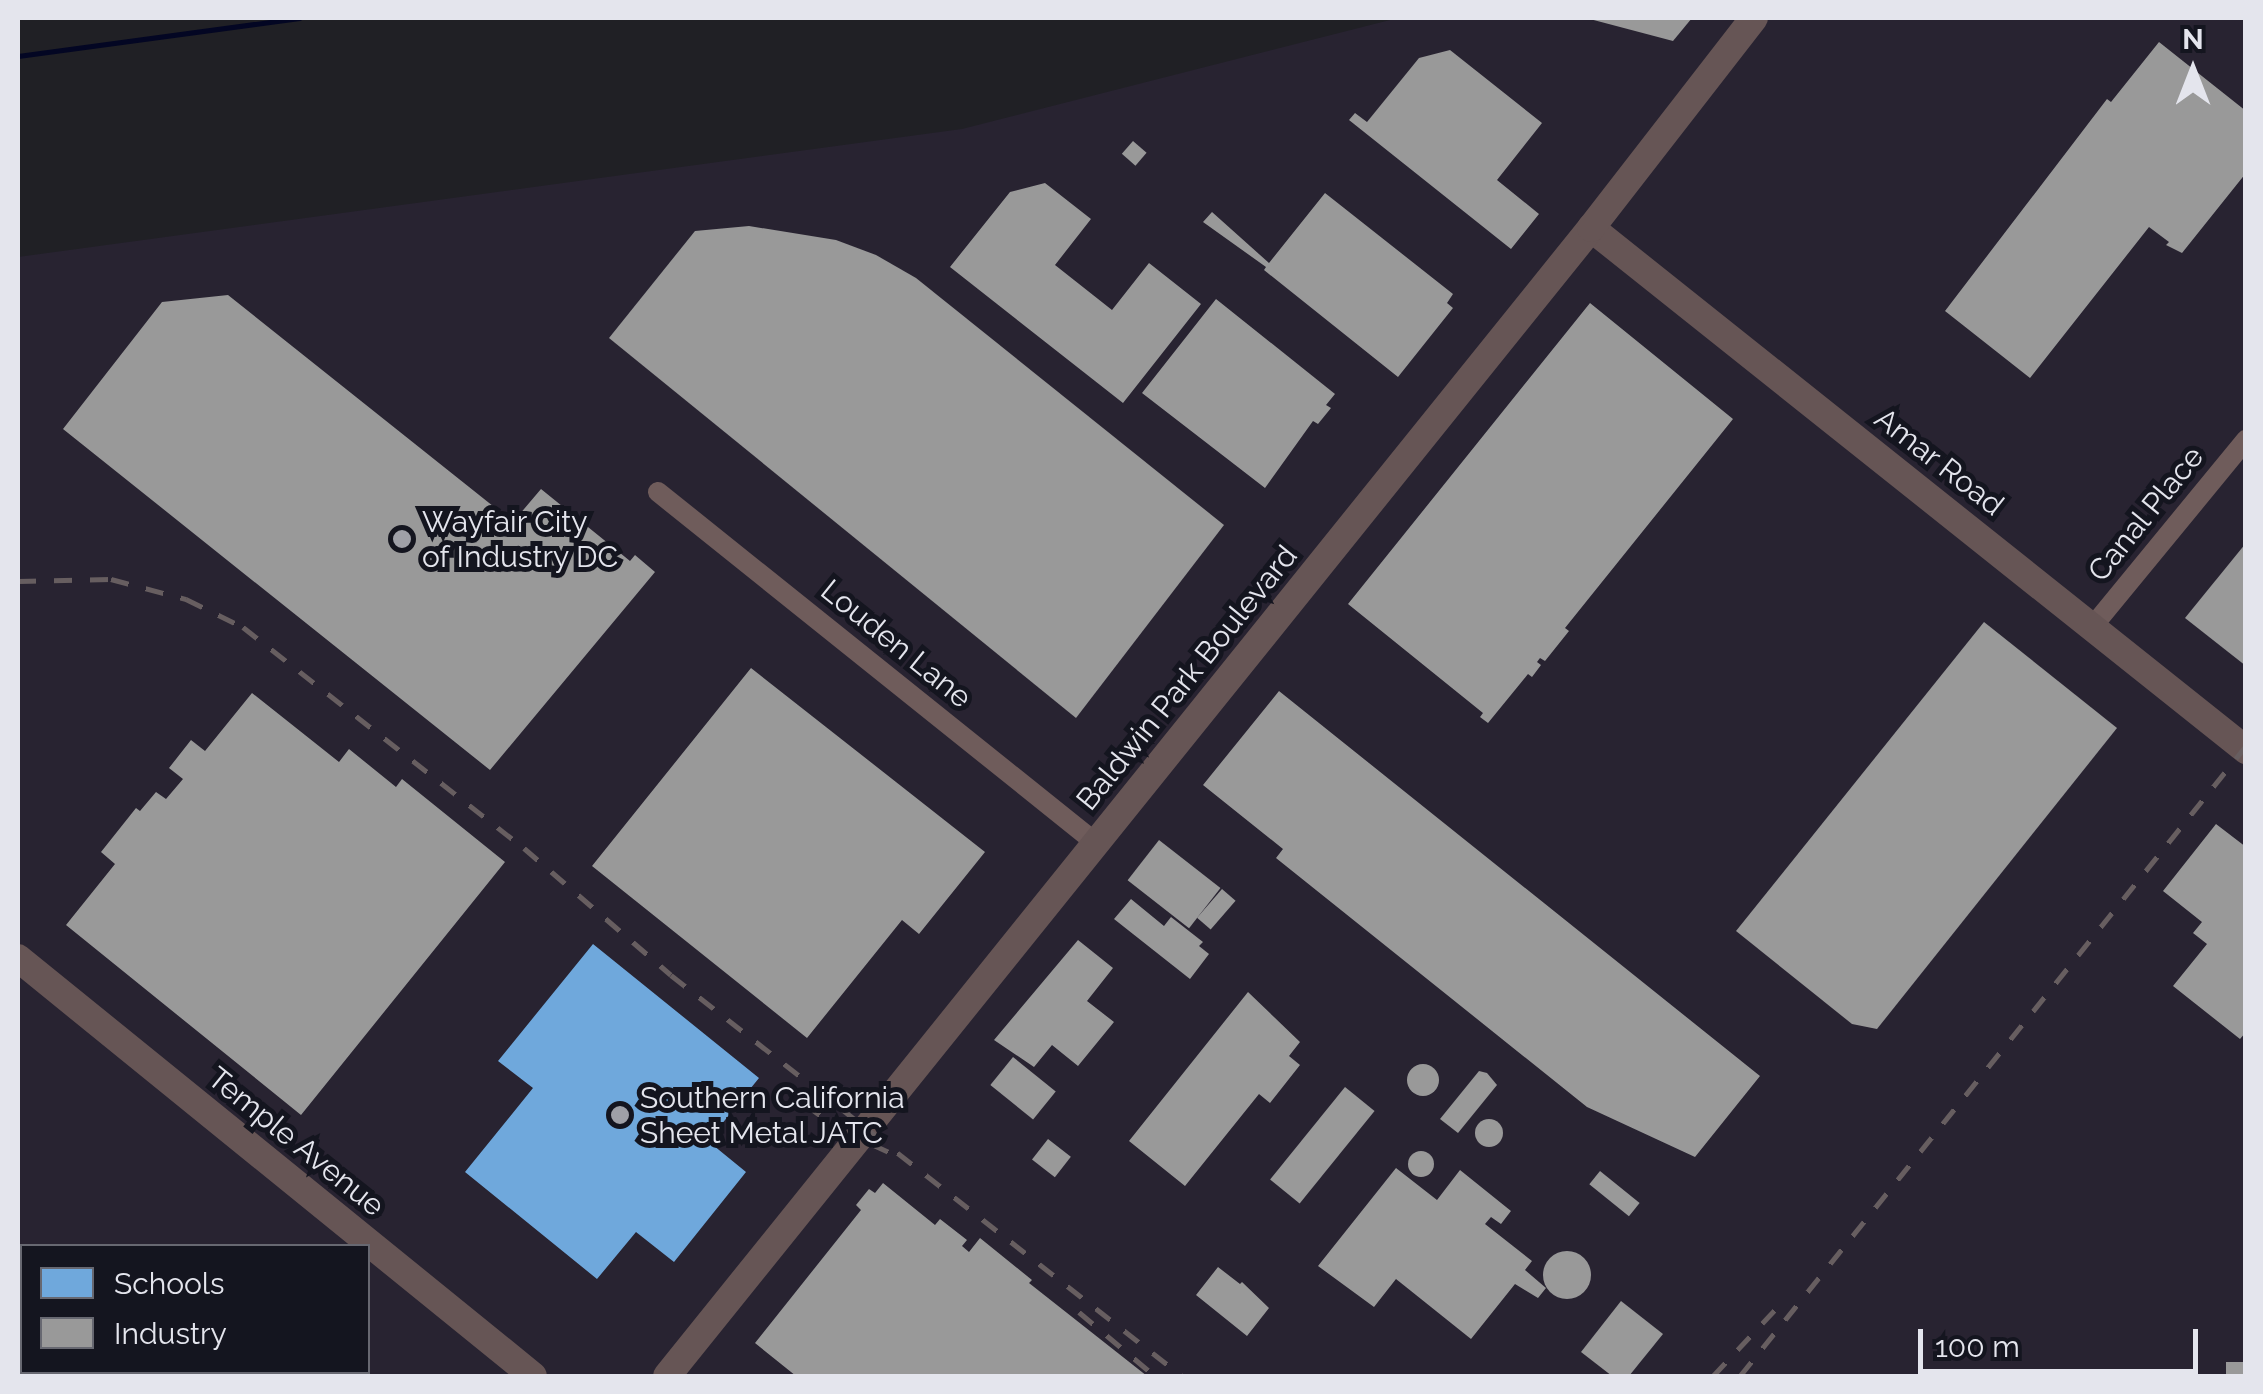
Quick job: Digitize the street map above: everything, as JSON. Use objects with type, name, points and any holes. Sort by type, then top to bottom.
[{"type":"main road","name":"Baldwin Park Boulevard","points":[[667,1376],[1591,228],[1754,18]]},
{"type":"main road","name":"Amar Road","points":[[1591,228],[2246,750]]},
{"type":"main road","name":"Temple Avenue","points":[[18,958],[534,1376]]},
{"type":"street","name":"Canal Place","points":[[2093,626],[2246,440]]},
{"type":"street","name":"Louden Lane","points":[[658,492],[1096,843]]},
{"type":"shaded area","points":[[1398,18],[2245,18],[2245,1376],[18,1376],[18,257],[962,129]]},
{"type":"building: Schools","name":"Southern California Sheet Metal JATC","points":[[593,944],[759,1078],[708,1141],[746,1172],[674,1262],[636,1232],[597,1279],[465,1172],[533,1088],[498,1061]]},
{"type":"building: Industry","points":[[1586,18],[1692,18],[1673,41]]},
{"type":"building: Industry","points":[[2159,42],[2246,111],[2246,173],[2182,253],[2166,245],[2169,242],[2149,227],[2030,378],[1945,311],[2107,99],[2111,102]]},
{"type":"building: Industry","points":[[1450,50],[1542,123],[1497,180],[1539,214],[1511,249],[1349,120],[1355,113],[1367,122],[1419,58]]},
{"type":"building: Industry","points":[[1133,141],[1147,153],[1135,166],[1122,154]]},
{"type":"building: Industry","points":[[1045,183],[1091,219],[1055,265],[1112,310],[1149,263],[1201,304],[1123,403],[950,267],[1010,192]]},
{"type":"building: Industry","points":[[1325,193],[1453,294],[1447,303],[1453,308],[1398,377],[1264,270],[1266,267],[1203,222],[1212,212],[1269,263]]},
{"type":"building: Industry","points":[[749,226],[836,240],[876,255],[916,278],[1224,525],[1076,718],[609,338],[695,231]]},
{"type":"building: Industry","name":"Wayfair City of Industry DC","points":[[228,295],[513,522],[541,489],[630,561],[635,555],[655,572],[490,770],[63,429],[162,302]]},
{"type":"building: Industry","points":[[1216,299],[1335,394],[1326,405],[1331,408],[1318,424],[1313,421],[1265,488],[1142,393]]},
{"type":"building: Industry","points":[[1590,303],[1733,419],[1565,628],[1569,631],[1545,661],[1540,658],[1537,662],[1541,665],[1532,677],[1528,674],[1488,723],[1480,717],[1483,713],[1348,604]]},
{"type":"building: Industry","points":[[2246,543],[2246,666],[2185,618]]},
{"type":"building: Industry","points":[[1984,622],[2117,728],[1877,1029],[1852,1024],[1736,931]]},
{"type":"building: Industry","points":[[751,668],[985,852],[919,934],[902,920],[807,1038],[592,866]]},
{"type":"building: Industry","points":[[1279,691],[1760,1076],[1695,1157],[1587,1107],[1276,858],[1283,849],[1203,785]]},
{"type":"building: Industry","points":[[252,693],[339,762],[349,749],[396,787],[402,779],[505,862],[301,1115],[66,925],[115,864],[101,852],[136,808],[140,811],[156,792],[166,799],[183,779],[169,768],[191,740],[205,751]]},
{"type":"building: Industry","points":[[2216,824],[2246,847],[2246,1032],[2240,1039],[2173,986],[2207,944],[2193,933],[2202,922],[2163,891]]},
{"type":"building: Industry","points":[[1159,840],[1220,888],[1189,928],[1128,880]]},
{"type":"building: Industry","points":[[1222,889],[1236,901],[1211,929],[1197,918]]},
{"type":"building: Industry","points":[[1131,899],[1164,926],[1171,917],[1203,942],[1199,946],[1209,954],[1190,979],[1114,919]]},
{"type":"building: Industry","points":[[1078,940],[1113,968],[1087,1001],[1114,1022],[1078,1066],[1052,1045],[1034,1067],[994,1040]]},
{"type":"building: Industry","points":[[1248,992],[1300,1042],[1289,1056],[1300,1065],[1270,1103],[1259,1094],[1185,1186],[1129,1141]]},
{"type":"building: Industry","points":[[1013,1057],[1056,1092],[1033,1120],[990,1085]]},
{"type":"building: Industry","points":[[1423,1064],[1434,1069],[1439,1080],[1434,1091],[1423,1096],[1412,1091],[1407,1080],[1412,1069]]},
{"type":"building: Industry","points":[[1479,1071],[1487,1073],[1497,1085],[1458,1133],[1440,1119]]},
{"type":"building: Industry","points":[[1345,1087],[1375,1111],[1300,1203],[1270,1179]]},
{"type":"building: Industry","points":[[1489,1119],[1499,1123],[1503,1133],[1499,1143],[1489,1147],[1479,1143],[1475,1133],[1479,1123]]},
{"type":"building: Industry","points":[[1048,1139],[1071,1157],[1055,1177],[1032,1159]]},
{"type":"building: Industry","points":[[1421,1151],[1430,1155],[1434,1164],[1430,1173],[1421,1177],[1412,1173],[1408,1164],[1412,1155]]},
{"type":"building: Industry","points":[[1396,1168],[1437,1200],[1460,1170],[1511,1211],[1501,1224],[1491,1217],[1485,1224],[1532,1261],[1525,1270],[1546,1288],[1538,1298],[1515,1284],[1471,1339],[1396,1279],[1374,1307],[1318,1266]]},
{"type":"building: Industry","points":[[1600,1171],[1640,1203],[1629,1216],[1589,1184]]},
{"type":"building: Industry","points":[[883,1183],[935,1225],[940,1219],[967,1240],[962,1246],[969,1252],[980,1238],[1032,1280],[1029,1283],[1147,1376],[796,1376],[755,1343],[861,1210],[856,1205],[869,1189],[875,1193]]},
{"type":"building: Industry","points":[[1567,1251],[1584,1258],[1591,1275],[1584,1292],[1567,1299],[1550,1292],[1543,1275],[1550,1258]]},
{"type":"building: Industry","points":[[1218,1267],[1242,1282],[1269,1308],[1247,1336],[1196,1295]]},
{"type":"building: Industry","points":[[1621,1301],[1663,1334],[1629,1376],[1612,1376],[1581,1352]]},
{"type":"building: Industry","points":[[20,1354],[20,1374],[292,1376],[18,1376]]},
{"type":"building: Industry","points":[[2226,1362],[2246,1362],[2246,1376],[2226,1376]]},
{"type":"waterway","points":[[18,56],[299,18]]},
{"type":"railway","points":[[18,581],[111,579],[186,599],[243,627],[524,848],[671,975],[1182,1376]]},
{"type":"railway","points":[[1740,1376],[2246,746]]},
{"type":"railway","points":[[805,1104],[839,1129],[889,1152]]},
{"type":"railway","points":[[1713,1376],[1785,1299]]},
{"type":"railway","points":[[1079,1312],[1155,1376]]},
{"type":"place","name":"Wayfair City of Industry DC","points":[[402,539]]},
{"type":"place","name":"Southern California Sheet Metal JATC","points":[[620,1115]]}]
